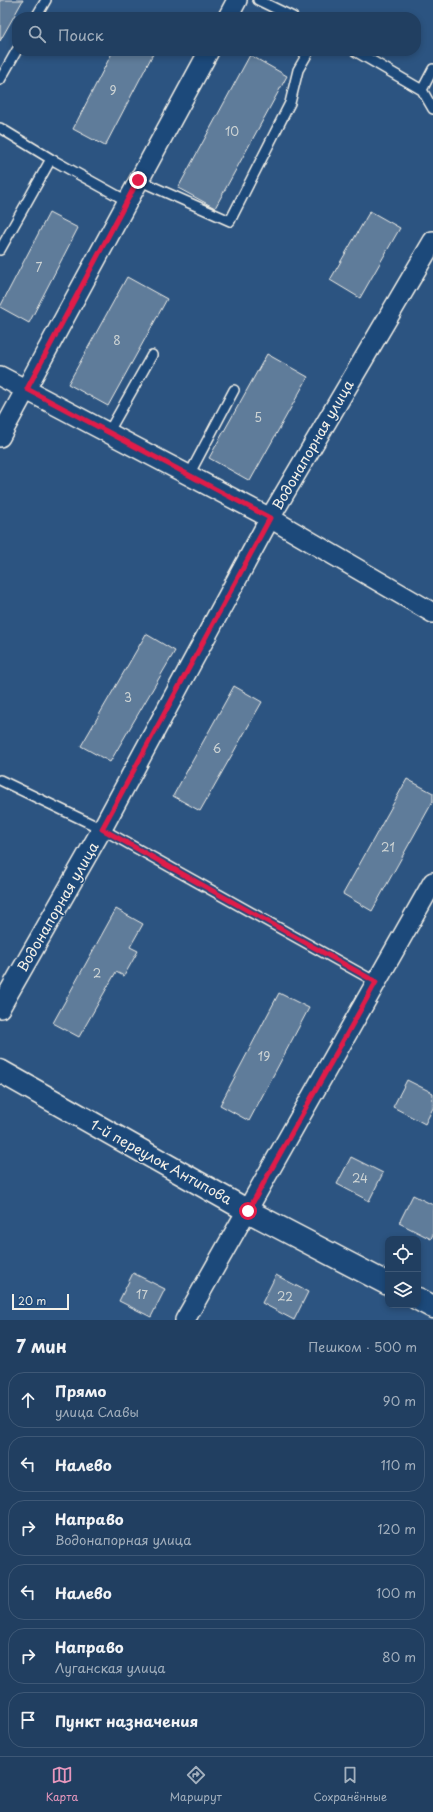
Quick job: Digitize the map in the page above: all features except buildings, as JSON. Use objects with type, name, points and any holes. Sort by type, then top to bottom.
[{"type":"main road","name":"1-й переулок Антипова","points":[[0,1071],[248,1211],[385,1282]]},
{"type":"main road","points":[[421,1301],[433,1307]]},
{"type":"street","points":[[231,12],[237,0]]},
{"type":"street","points":[[0,437],[27,389],[126,201],[206,56]]},
{"type":"street","name":"Водонапорная улица","points":[[0,1008],[102,829],[270,518],[433,241]]},
{"type":"street","points":[[0,376],[270,518],[433,613]]},
{"type":"street","points":[[186,1320],[433,882]]},
{"type":"lane","points":[[39,12],[46,0]]},
{"type":"lane","points":[[258,0],[283,12]]},
{"type":"lane","points":[[0,80],[14,56]]},
{"type":"lane","points":[[138,180],[230,220],[290,103],[298,70],[306,56]]},
{"type":"lane","points":[[364,56],[422,90],[433,109]]},
{"type":"lane","points":[[422,90],[433,69]]},
{"type":"lane","points":[[0,128],[51,159],[126,201]]},
{"type":"lane","points":[[0,250],[51,159]]},
{"type":"lane","points":[[108,433],[152,355]]},
{"type":"lane","points":[[189,475],[234,390]]},
{"type":"lane","points":[[0,780],[102,829],[376,982]]},
{"type":"route","points":[[138,180],[27,389],[270,518],[102,829],[376,982],[248,1211]]}]
